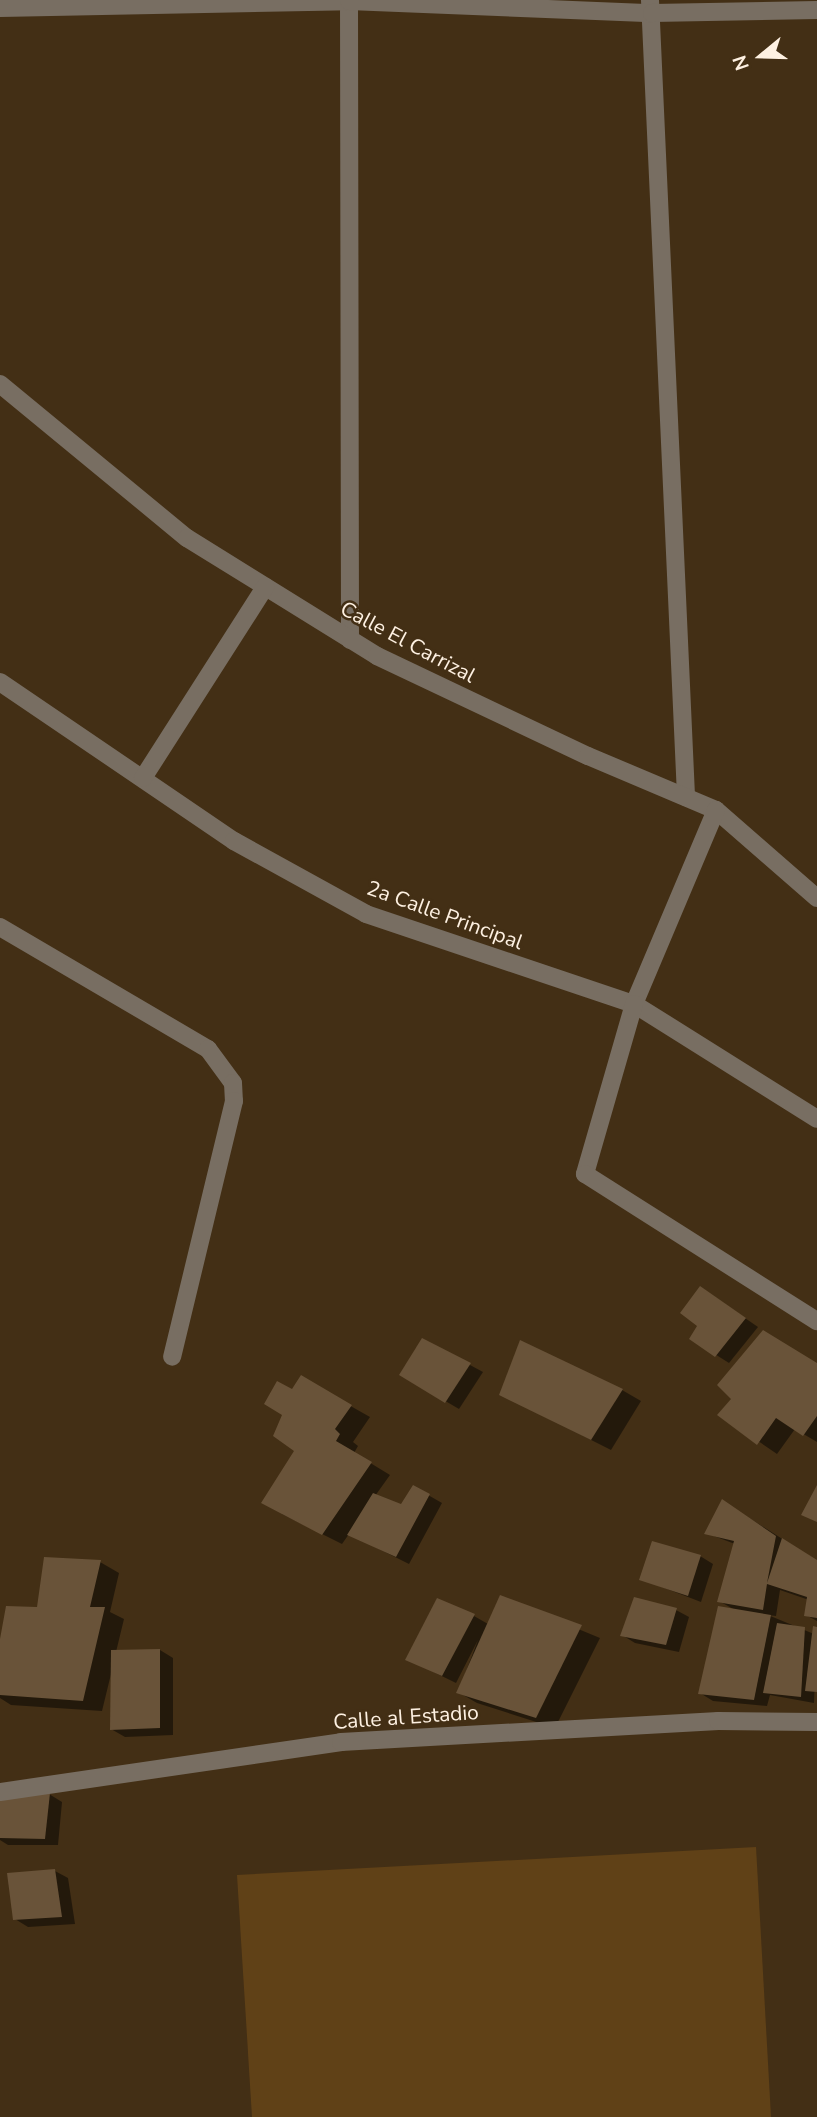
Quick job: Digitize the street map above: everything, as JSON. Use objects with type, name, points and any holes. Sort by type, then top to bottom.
[{"type":"street","points":[[349,0],[350,640]]},
{"type":"street","points":[[0,8],[349,0],[817,10]]},
{"type":"street","points":[[651,7],[686,797]]},
{"type":"street","name":"Calle El Carrizal","points":[[0,384],[187,538],[350,640],[575,750],[716,810],[817,898]]},
{"type":"street","points":[[143,778],[265,587]]},
{"type":"street","name":"2a Calle Principal","points":[[0,682],[234,841],[366,914],[634,1004],[817,1119]]},
{"type":"street","points":[[716,810],[634,1004],[585,1174],[817,1321]]},
{"type":"street","points":[[0,928],[208,1049],[233,1083],[234,1101],[172,1357]]},
{"type":"street","name":"Calle al Estadio","points":[[0,1791],[341,1742],[718,1721],[817,1722]]},
{"type":"shaded area","points":[[756,1847],[771,2117],[252,2117],[237,1875]]},
{"type":"building","points":[[700,1286],[746,1318],[715,1357],[689,1339],[697,1326],[680,1313]]},
{"type":"building","points":[[763,1330],[817,1363],[817,1416],[803,1436],[776,1418],[757,1445],[717,1415],[731,1399],[717,1385]]},
{"type":"building","points":[[422,1338],[471,1363],[445,1403],[399,1375]]},
{"type":"building","points":[[520,1340],[623,1389],[591,1440],[499,1395]]},
{"type":"building","points":[[301,1375],[352,1405],[335,1429],[340,1434],[336,1441],[372,1462],[322,1535],[261,1503],[294,1451],[273,1436],[282,1415],[264,1404],[277,1381],[292,1389]]},
{"type":"building","points":[[413,1485],[430,1494],[396,1557],[347,1535],[373,1493],[401,1504]]},
{"type":"building","points":[[817,1485],[817,1522],[801,1515]]},
{"type":"building","points":[[722,1499],[776,1536],[767,1583],[782,1538],[817,1560],[817,1618],[804,1616],[807,1597],[767,1584],[763,1610],[717,1602],[734,1541],[704,1534]]},
{"type":"building","points":[[652,1541],[701,1555],[688,1596],[639,1580]]},
{"type":"building","points":[[44,1557],[101,1560],[90,1607],[105,1607],[83,1701],[0,1695],[0,1639],[6,1606],[37,1607]]},
{"type":"building","points":[[500,1595],[582,1625],[536,1718],[456,1693]]},
{"type":"building","points":[[634,1597],[677,1608],[666,1645],[620,1636]]},
{"type":"building","points":[[437,1598],[475,1614],[442,1676],[405,1660]]},
{"type":"building","points":[[718,1606],[771,1615],[754,1700],[698,1694]]},
{"type":"building","points":[[777,1623],[805,1627],[801,1697],[763,1693]]},
{"type":"building","points":[[813,1626],[817,1627],[817,1692],[805,1691]]},
{"type":"building","points":[[160,1649],[160,1728],[110,1730],[111,1650]]},
{"type":"building","points":[[50,1793],[45,1839],[0,1838],[0,1797]]},
{"type":"building","points":[[55,1869],[62,1917],[13,1920],[7,1873]]}]
